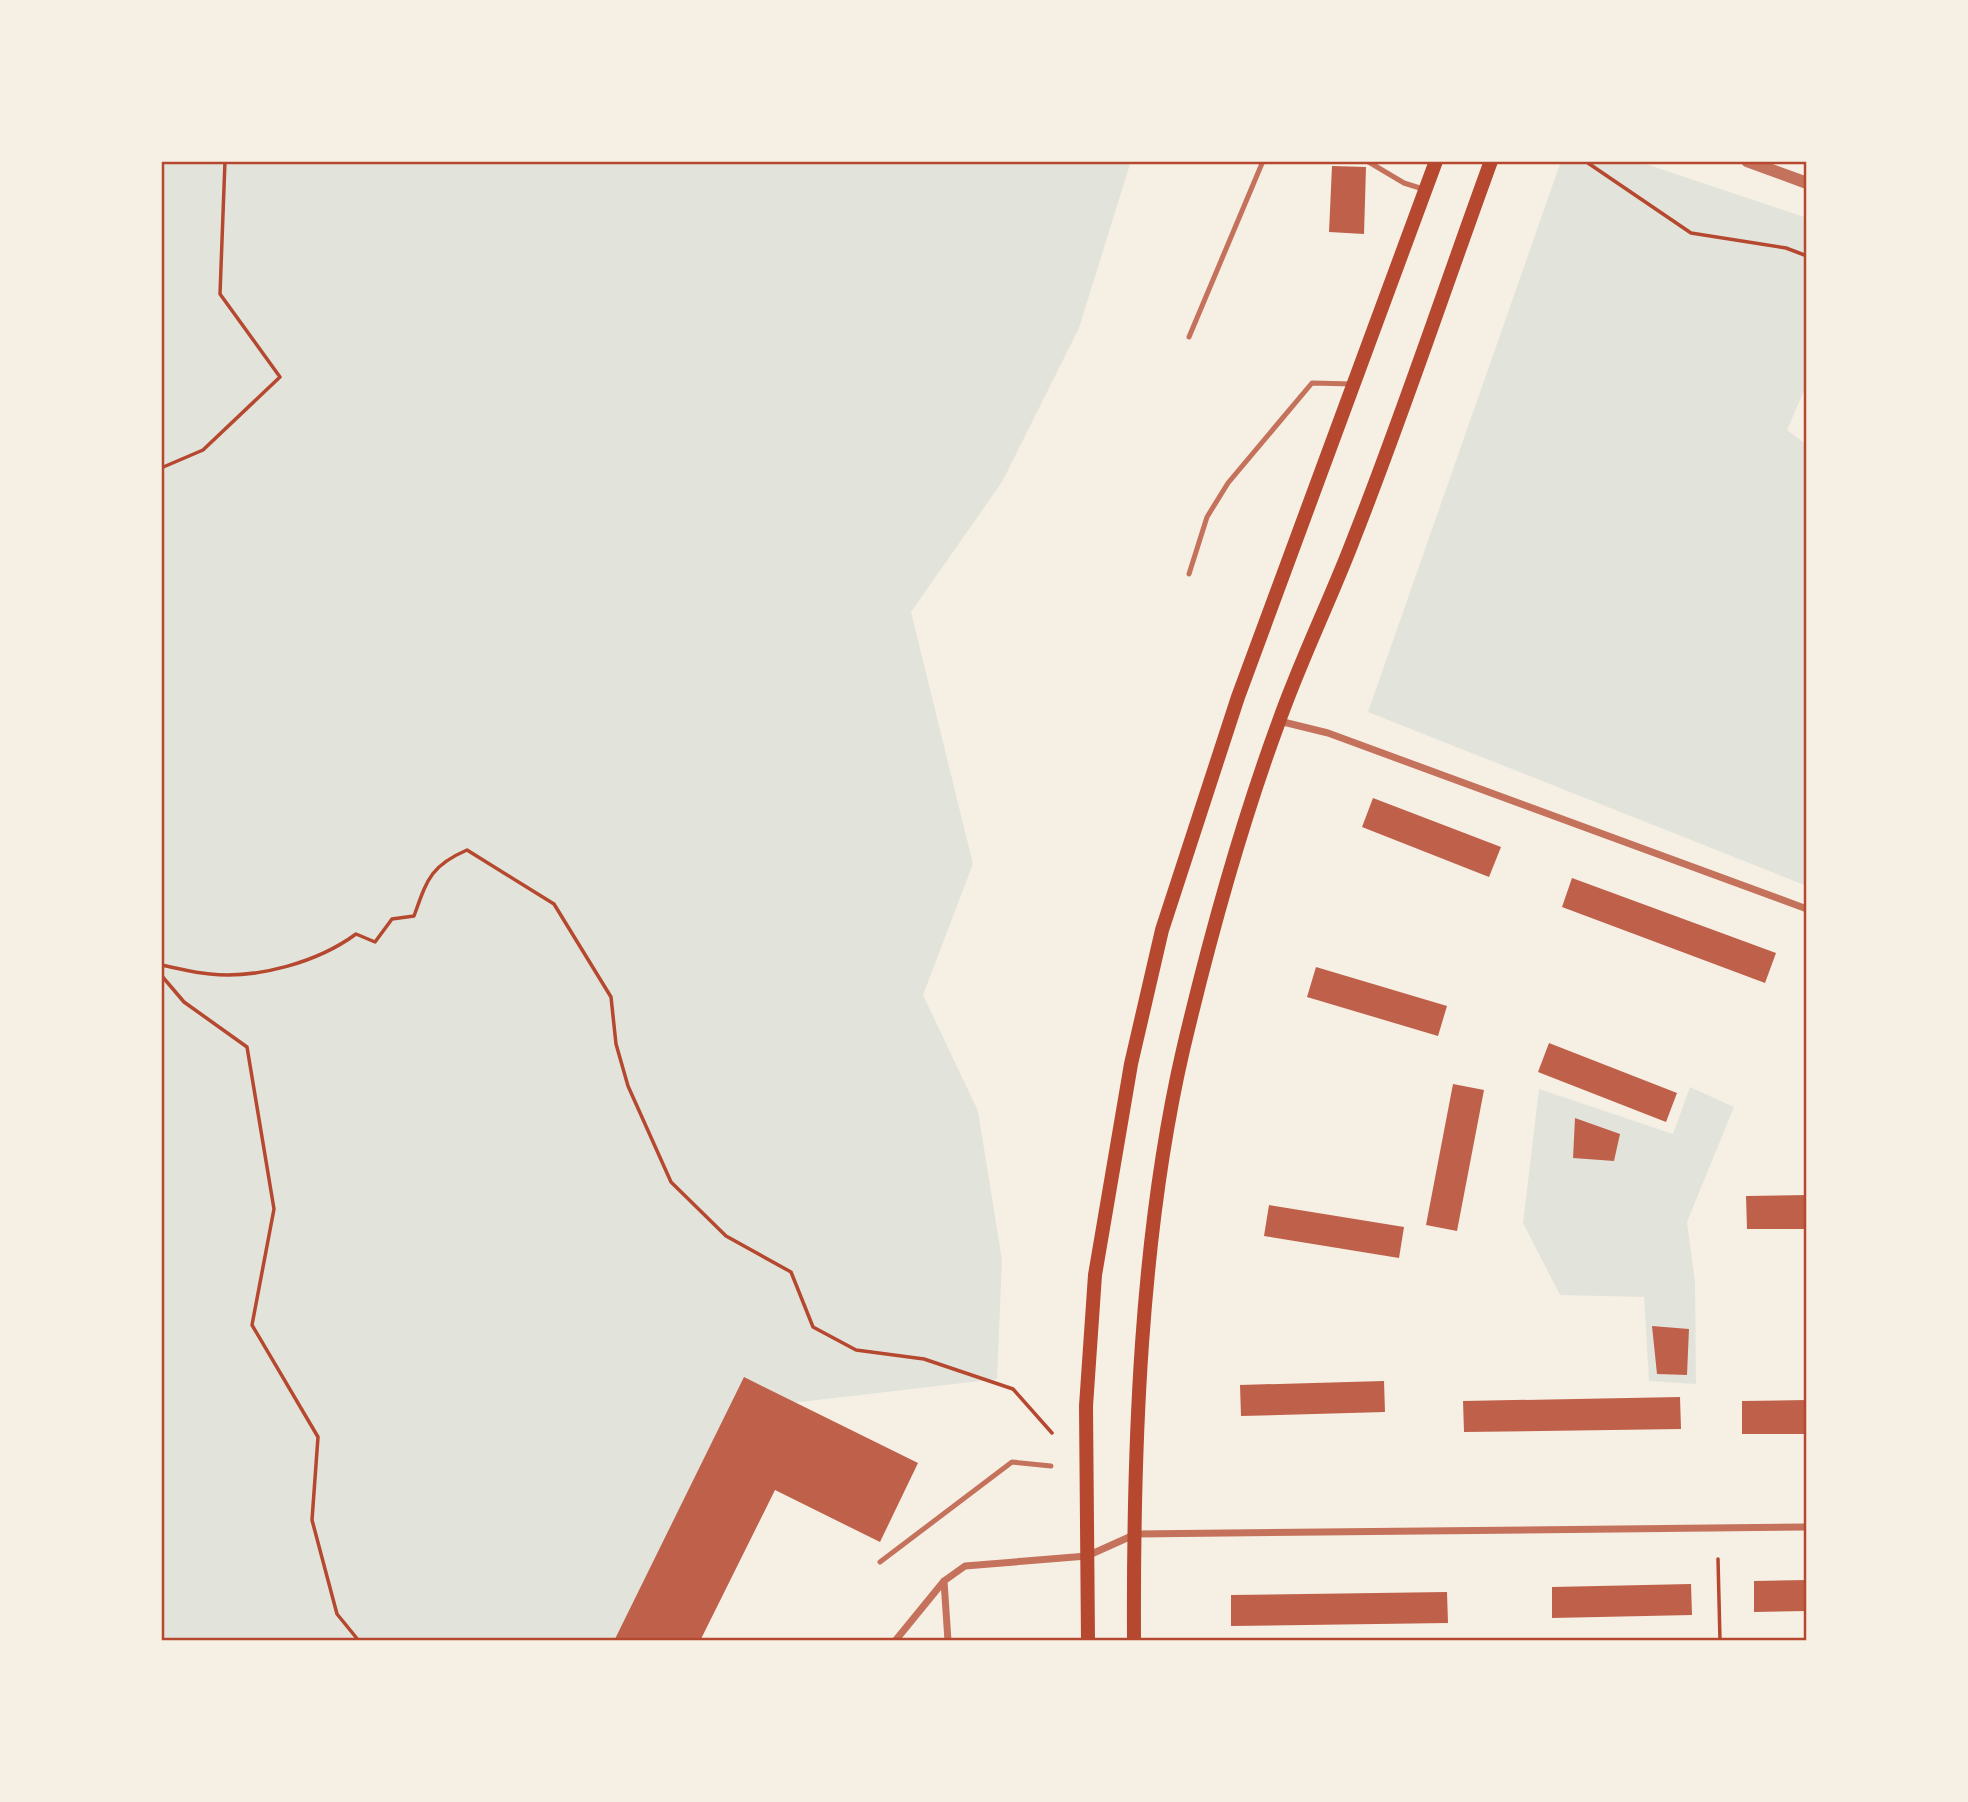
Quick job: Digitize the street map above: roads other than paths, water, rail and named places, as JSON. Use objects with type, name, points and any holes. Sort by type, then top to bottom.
[{"type":"main road","points":[[1088,1641],[1086,1406],[1095,1275],[1130,1064],[1162,930],[1238,697],[1436,161]]},
{"type":"main road","points":[[1134,1641],[1138,1410],[1159,1178],[1182,1053],[1209,944],[1248,811],[1279,721],[1355,537],[1491,161]]},
{"type":"street","points":[[1747,161],[1807,183]]},
{"type":"street","points":[[1279,721],[1366,747],[1807,909]]},
{"type":"street","points":[[895,1641],[944,1581],[965,1566],[1087,1556],[1136,1534],[1807,1527]]},
{"type":"street","points":[[944,1581],[948,1641]]},
{"type":"lane","points":[[1189,337],[1263,161]]},
{"type":"lane","points":[[1367,161],[1404,183],[1426,190]]},
{"type":"lane","points":[[1189,574],[1207,517],[1228,483],[1312,383],[1356,383]]},
{"type":"lane","points":[[880,1562],[1012,1462],[1051,1466]]}]
